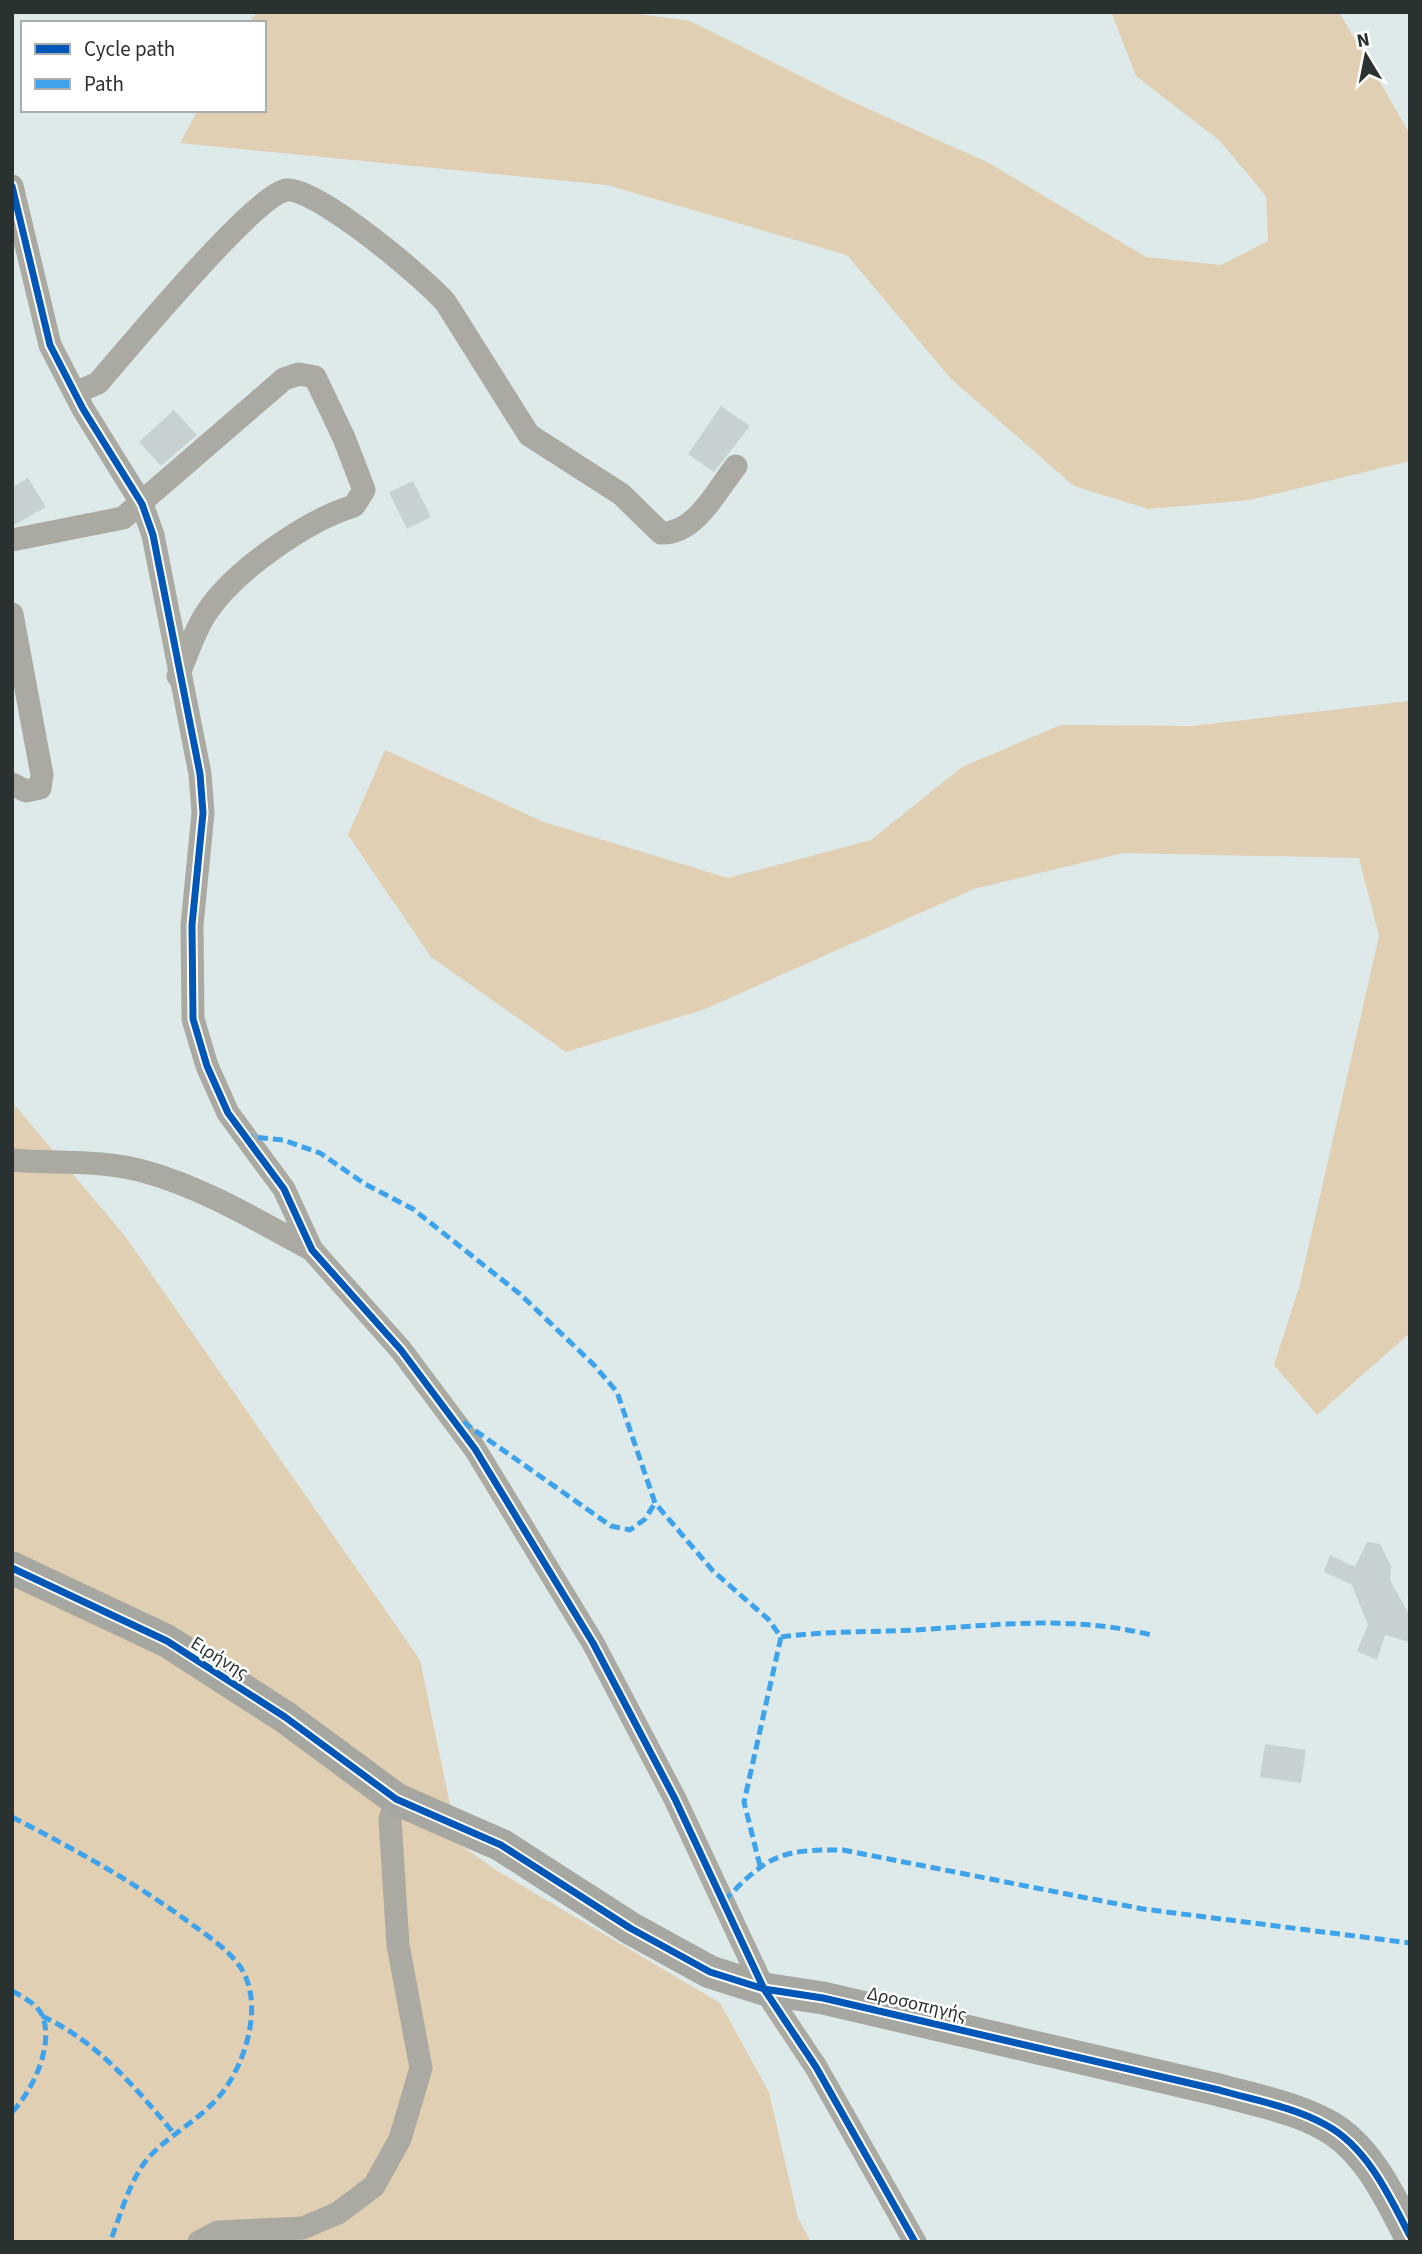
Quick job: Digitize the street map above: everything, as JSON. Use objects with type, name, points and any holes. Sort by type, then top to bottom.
[{"type":"street","points":[[12,186],[50,345],[75,393],[142,504],[153,535],[178,676],[200,774],[203,813],[192,925],[193,1019],[207,1066],[228,1113],[284,1189],[312,1250],[401,1350],[475,1449],[593,1643],[662,1775],[764,1989],[816,2067],[915,2242]]},
{"type":"street","points":[[75,393],[98,383],[239,227],[270,197],[288,190],[306,195],[348,222],[431,285],[446,303],[529,435],[621,494],[661,533],[676,533],[688,527],[736,466]]},
{"type":"street","points":[[12,540],[123,518],[284,379],[299,374],[315,377],[344,438],[364,490],[354,506],[336,511],[310,527],[230,583],[206,613],[178,676]]},
{"type":"street","points":[[12,614],[42,775],[40,788],[26,791],[12,784]]},
{"type":"street","points":[[12,1160],[76,1160],[146,1172],[194,1191],[312,1250]]},
{"type":"street","name":"Ειρήνης","points":[[12,1568],[167,1641],[285,1717],[396,1798]]},
{"type":"street","points":[[199,2242],[218,2232],[303,2228],[338,2213],[374,2186],[400,2139],[421,2068],[398,1945],[390,1819],[396,1798]]},
{"type":"street","name":"Δροσοπηγής","points":[[396,1798],[501,1845],[630,1928],[710,1972],[764,1989],[823,1998],[1110,2063],[1282,2107],[1327,2125],[1350,2143],[1371,2168],[1410,2236]]},
{"type":"shaded area","points":[[257,12],[625,12],[690,21],[853,102],[989,163],[1146,257],[1221,265],[1268,241],[1266,196],[1220,141],[1136,76],[1112,14],[1339,12],[1410,134],[1410,461],[1250,500],[1148,509],[1074,486],[951,379],[847,255],[607,185],[180,143],[197,112],[266,112],[266,21],[250,21]]},
{"type":"shaded area","points":[[1410,701],[1410,1333],[1317,1415],[1274,1365],[1300,1284],[1379,936],[1359,858],[1123,853],[974,889],[705,1009],[566,1052],[431,957],[348,835],[385,750],[544,822],[728,878],[871,840],[962,767],[1061,725],[1192,726]]},
{"type":"shaded area","points":[[12,1102],[125,1236],[420,1660],[458,1843],[496,1870],[720,2003],[769,2092],[798,2218],[811,2242],[12,2242]]},
{"type":"building","points":[[721,406],[750,426],[714,472],[688,454]]},
{"type":"building","points":[[174,410],[197,435],[161,466],[139,442]]},
{"type":"building","points":[[28,478],[46,507],[12,526],[12,488]]},
{"type":"building","points":[[413,481],[431,517],[407,529],[389,492]]},
{"type":"building","points":[[1367,1542],[1380,1544],[1391,1566],[1390,1580],[1410,1616],[1410,1642],[1385,1635],[1377,1660],[1357,1651],[1368,1625],[1352,1585],[1324,1572],[1330,1555],[1355,1567]]},
{"type":"building","points":[[1265,1744],[1306,1750],[1301,1783],[1260,1777]]},
{"type":"marked path","points":[[243,1136],[283,1140],[320,1153],[365,1184],[413,1209],[520,1294],[594,1365],[617,1392],[655,1503],[713,1571],[768,1619],[781,1637],[744,1802],[760,1866]]},
{"type":"marked path","points":[[463,1422],[611,1526],[630,1530],[645,1519],[655,1503]]},
{"type":"marked path","points":[[781,1637],[1034,1623],[1092,1625],[1151,1635]]},
{"type":"marked path","points":[[12,1817],[103,1866],[169,1908],[224,1949],[236,1961],[248,1982],[251,1998],[249,2032],[245,2049],[231,2080],[214,2102],[143,2165],[127,2197],[110,2242]]},
{"type":"marked path","points":[[724,1901],[752,1874],[776,1858],[804,1851],[843,1850],[1143,1909],[1410,1943]]},
{"type":"marked path","points":[[12,1991],[29,2001],[42,2015],[46,2040],[34,2080],[12,2112]]},
{"type":"marked path","points":[[42,2016],[99,2053],[131,2084],[176,2136]]},
{"type":"cycle path","points":[[12,186],[50,345],[83,409],[142,504],[153,535],[200,774],[203,813],[192,925],[193,1019],[207,1066],[228,1113],[284,1189],[312,1250],[401,1350],[475,1449],[593,1643],[675,1799],[764,1989],[816,2067],[915,2242]]},
{"type":"cycle path","points":[[12,1568],[167,1641],[285,1717],[396,1799],[501,1845],[630,1928],[710,1972],[764,1989],[823,1998],[1219,2090],[1314,2119],[1341,2134],[1354,2146],[1376,2174],[1410,2236]]}]
